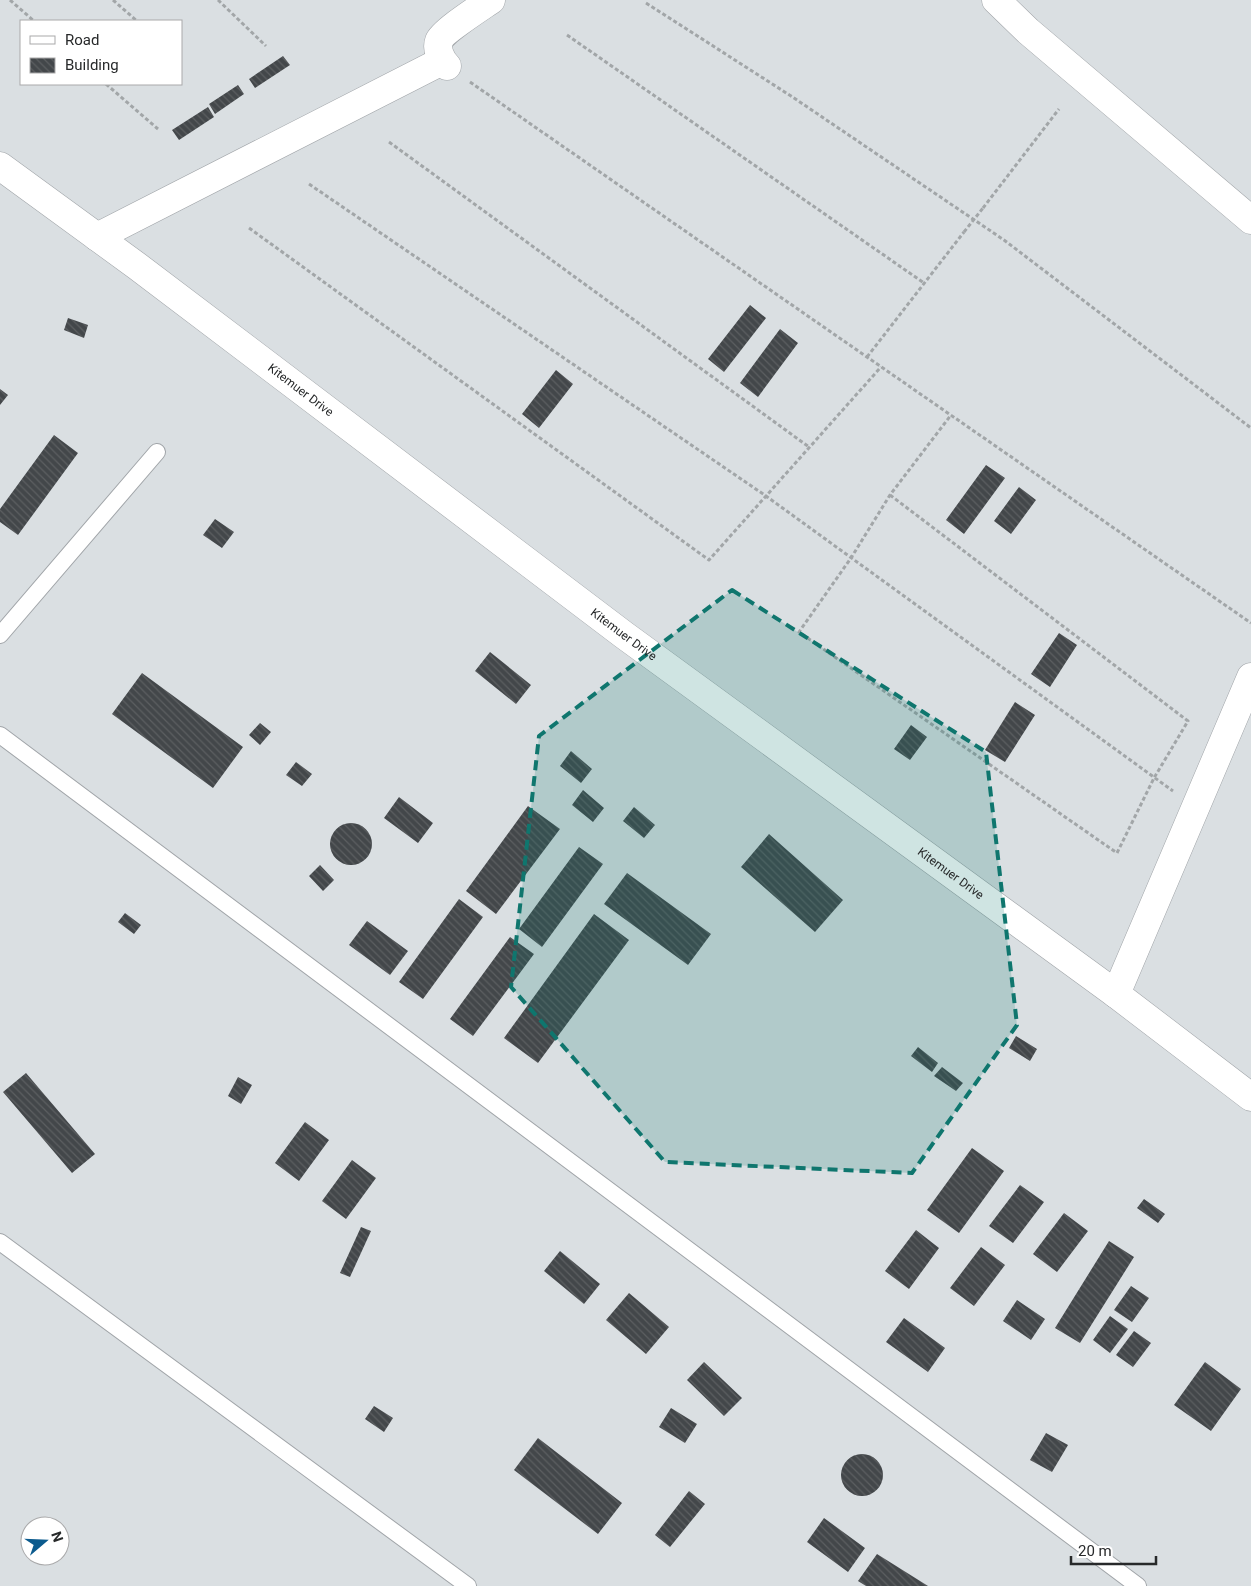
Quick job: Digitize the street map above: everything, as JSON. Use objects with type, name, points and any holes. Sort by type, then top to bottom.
[{"type":"street","points":[[97,237],[444,64],[437,47],[439,39],[491,0]]},
{"type":"street","points":[[996,0],[1028,31],[1251,220]]},
{"type":"street","name":"Kitemuer Drive","points":[[0,166],[97,237],[624,635],[1116,994],[1251,1096]]},
{"type":"street","points":[[1116,994],[1251,677]]},
{"type":"lane","points":[[0,635],[157,452]]},
{"type":"lane","points":[[0,735],[1138,1586]]},
{"type":"lane","points":[[0,1242],[468,1586]]},
{"type":"path","points":[[10,0],[33,20]]},
{"type":"path","points":[[114,0],[136,20]]},
{"type":"path","points":[[218,0],[266,46]]},
{"type":"path","points":[[646,3],[791,96],[1004,240],[1251,428]]},
{"type":"path","points":[[566,35],[924,283]]},
{"type":"path","points":[[444,64],[1251,623]]},
{"type":"path","points":[[107,85],[158,128]]},
{"type":"path","points":[[867,357],[1059,109]]},
{"type":"path","points":[[389,142],[809,447]]},
{"type":"path","points":[[309,184],[766,496],[1195,808]]},
{"type":"path","points":[[249,228],[709,560],[881,367]]},
{"type":"path","points":[[890,495],[1188,721],[1154,778],[1117,853],[799,632],[850,558],[890,495],[951,415]]},
{"type":"highlighted area","points":[[732,590],[986,752],[1017,1025],[912,1173],[665,1162],[511,987],[539,736]]},
{"type":"building","points":[[283,56],[290,65],[255,88],[249,79]]},
{"type":"building","points":[[238,85],[244,94],[215,114],[209,104]]},
{"type":"building","points":[[208,107],[214,117],[179,140],[172,130]]},
{"type":"building","points":[[750,305],[766,318],[724,372],[708,359]]},
{"type":"building","points":[[68,318],[88,325],[84,338],[64,330]]},
{"type":"building","points":[[780,329],[798,343],[758,397],[740,383]]},
{"type":"building","points":[[556,370],[573,384],[539,428],[522,414]]},
{"type":"building","points":[[0,389],[8,395],[0,405]]},
{"type":"building","points":[[54,435],[78,453],[18,535],[0,522],[0,509]]},
{"type":"building","points":[[986,465],[1005,478],[964,534],[946,520]]},
{"type":"building","points":[[1019,487],[1036,500],[1011,534],[994,521]]},
{"type":"building","points":[[215,519],[234,532],[222,548],[203,535]]},
{"type":"building","points":[[1059,633],[1077,645],[1050,687],[1031,674]]},
{"type":"building","points":[[490,652],[531,685],[516,704],[475,671]]},
{"type":"building","points":[[142,673],[243,747],[213,788],[112,714]]},
{"type":"building","points":[[1015,702],[1035,715],[1005,762],[985,750]]},
{"type":"building","points":[[260,723],[271,732],[260,745],[249,735]]},
{"type":"building","points":[[911,725],[927,737],[910,760],[894,749]]},
{"type":"building","points":[[571,751],[592,769],[581,783],[560,766]]},
{"type":"building","points":[[296,762],[312,774],[302,786],[286,775]]},
{"type":"building","points":[[583,790],[604,808],[593,822],[572,805]]},
{"type":"building","points":[[399,797],[433,823],[418,843],[384,818]]},
{"type":"building","points":[[528,806],[560,829],[496,914],[466,891]]},
{"type":"building","points":[[634,807],[655,825],[644,838],[623,821]]},
{"type":"building","points":[[355,823],[363,826],[369,832],[372,844],[369,856],[363,862],[347,865],[339,862],[333,856],[330,840],[333,832],[339,826]]},
{"type":"building","points":[[769,834],[843,900],[815,932],[741,867]]},
{"type":"building","points":[[579,847],[603,864],[542,947],[519,929]]},
{"type":"building","points":[[320,865],[334,880],[323,891],[309,876]]},
{"type":"building","points":[[627,873],[711,934],[688,965],[604,904]]},
{"type":"building","points":[[459,899],[483,917],[423,999],[399,982]]},
{"type":"building","points":[[125,913],[141,925],[134,934],[118,922]]},
{"type":"building","points":[[594,914],[629,940],[538,1063],[504,1038]]},
{"type":"building","points":[[367,921],[408,951],[390,975],[349,945]]},
{"type":"building","points":[[510,937],[534,954],[473,1036],[450,1019]]},
{"type":"building","points":[[1016,1036],[1037,1049],[1030,1061],[1009,1048]]},
{"type":"building","points":[[918,1047],[938,1063],[932,1072],[911,1056]]},
{"type":"building","points":[[942,1067],[963,1083],[956,1091],[934,1076]]},
{"type":"building","points":[[26,1073],[95,1154],[72,1173],[3,1092]]},
{"type":"building","points":[[238,1077],[252,1085],[241,1104],[228,1096]]},
{"type":"building","points":[[305,1122],[329,1140],[299,1181],[275,1163]]},
{"type":"building","points":[[972,1148],[1004,1171],[959,1233],[927,1210]]},
{"type":"building","points":[[352,1160],[376,1178],[346,1219],[322,1201]]},
{"type":"building","points":[[1020,1185],[1044,1202],[1013,1243],[989,1226]]},
{"type":"building","points":[[1144,1199],[1165,1214],[1158,1223],[1137,1208]]},
{"type":"building","points":[[1064,1213],[1088,1231],[1057,1272],[1033,1254]]},
{"type":"building","points":[[361,1227],[371,1231],[350,1277],[340,1273]]},
{"type":"building","points":[[916,1230],[939,1248],[909,1289],[885,1271]]},
{"type":"building","points":[[1109,1241],[1134,1257],[1080,1343],[1055,1328]]},
{"type":"building","points":[[981,1247],[1005,1265],[974,1306],[950,1288]]},
{"type":"building","points":[[560,1251],[600,1284],[584,1304],[544,1271]]},
{"type":"building","points":[[1131,1286],[1149,1298],[1132,1322],[1114,1310]]},
{"type":"building","points":[[629,1293],[669,1327],[646,1354],[606,1320]]},
{"type":"building","points":[[1017,1300],[1045,1319],[1031,1340],[1003,1321]]},
{"type":"building","points":[[1110,1316],[1128,1329],[1110,1353],[1093,1340]]},
{"type":"building","points":[[904,1318],[945,1348],[928,1372],[886,1342]]},
{"type":"building","points":[[1134,1331],[1151,1343],[1133,1367],[1116,1355]]},
{"type":"building","points":[[704,1362],[742,1398],[724,1416],[687,1380]]},
{"type":"building","points":[[1205,1362],[1241,1389],[1211,1431],[1174,1405]]},
{"type":"building","points":[[374,1406],[393,1418],[384,1432],[365,1419]]},
{"type":"building","points":[[671,1408],[697,1424],[685,1443],[659,1427]]},
{"type":"building","points":[[1046,1433],[1068,1445],[1052,1472],[1030,1460]]},
{"type":"building","points":[[538,1438],[622,1503],[598,1534],[514,1470]]},
{"type":"building","points":[[866,1454],[874,1457],[880,1463],[883,1475],[880,1487],[874,1493],[858,1496],[850,1493],[844,1487],[841,1471],[844,1463],[850,1457]]},
{"type":"building","points":[[689,1491],[705,1504],[670,1547],[655,1535]]},
{"type":"building","points":[[824,1518],[865,1548],[848,1572],[807,1542]]},
{"type":"building","points":[[877,1554],[928,1586],[866,1586],[858,1581]]}]
